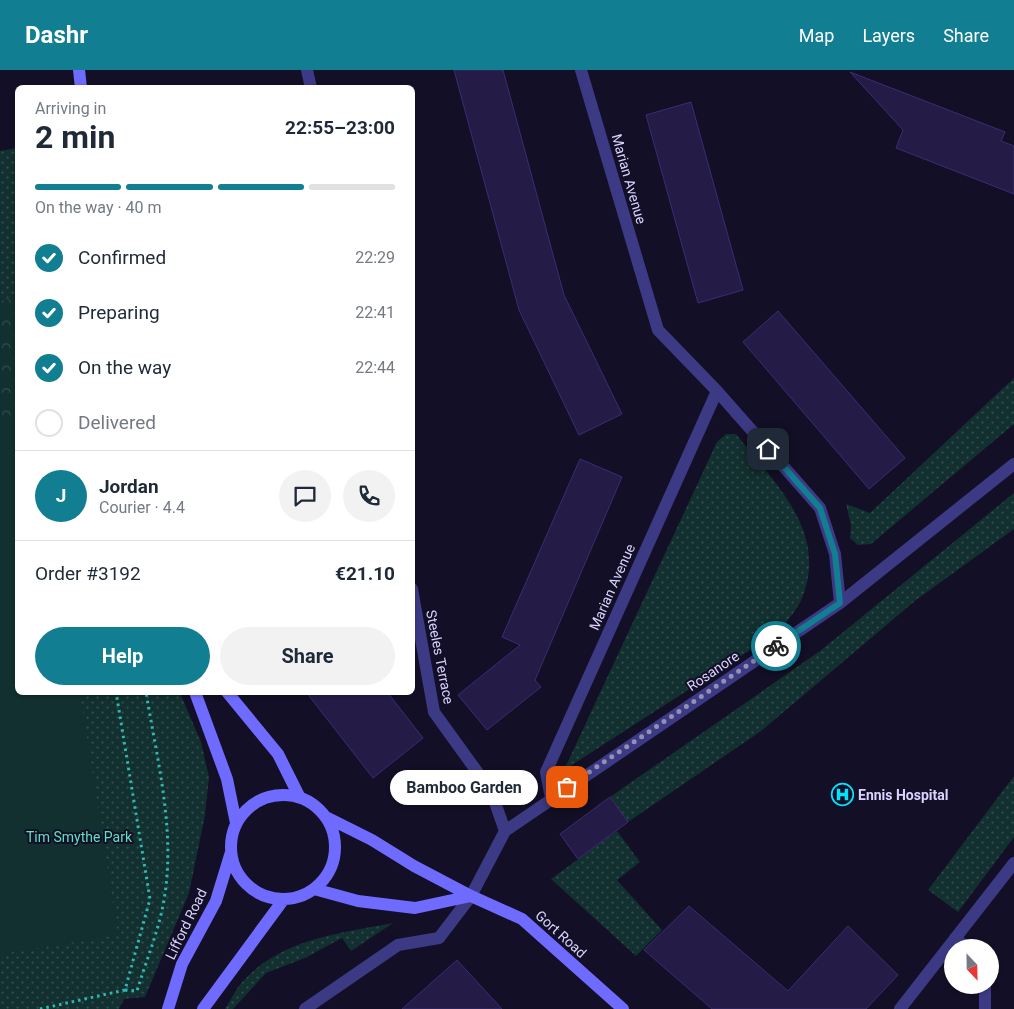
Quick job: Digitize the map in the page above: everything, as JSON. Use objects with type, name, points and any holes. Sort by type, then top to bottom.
[{"type":"main road","points":[[79,70],[82,85]]},
{"type":"main road","points":[[196,695],[227,779],[236,822]]},
{"type":"main road","points":[[229,695],[278,754],[299,796]]},
{"type":"main road","points":[[284,794],[299,796],[314,805],[326,817],[333,831],[335,848],[332,863],[325,878],[314,889],[300,896],[284,899],[268,897],[254,890],[242,880],[234,867],[231,837],[236,822],[244,810],[256,801],[270,796],[284,794]]},
{"type":"main road","name":"Gort Road","points":[[326,817],[372,840],[414,866],[470,896],[522,919],[623,1009]]},
{"type":"main road","name":"Lifford Road","points":[[168,1009],[182,964],[216,901],[231,852]]},
{"type":"main road","points":[[314,889],[358,901],[415,908],[470,896]]},
{"type":"main road","points":[[203,1009],[284,899]]},
{"type":"street","points":[[307,70],[310,85]]},
{"type":"street","name":"Marian Avenue","points":[[581,70],[658,330],[717,391],[820,508],[835,554],[840,603]]},
{"type":"street","name":"Marian Avenue","points":[[551,798],[546,772],[717,391]]},
{"type":"street","name":"Rosanore","points":[[305,1009],[398,945],[439,938],[470,896],[505,831],[840,603],[1014,464]]},
{"type":"street","name":"Steeles Terrace","points":[[415,606],[434,712],[492,791],[505,831]]},
{"type":"street","points":[[900,1009],[1014,863]]},
{"type":"street","points":[[985,994],[985,1009]]},
{"type":"path","points":[[116,695],[150,899],[125,990]]},
{"type":"path","points":[[40,1009],[125,990],[137,991],[164,900],[168,858],[166,812],[146,695]]},
{"type":"green space","name":"Tim Smythe Park","points":[[15,148],[15,695],[181,695],[201,742],[209,777],[205,815],[189,893],[145,997],[124,999],[119,1009],[0,1009],[0,151]]},
{"type":"green space","points":[[15,298],[15,420],[0,423],[0,301]]},
{"type":"green space","points":[[1014,378],[1014,424],[871,544],[858,545],[850,538],[851,525],[846,504],[870,513]]},
{"type":"green space","points":[[15,420],[15,695],[80,695],[118,935],[0,954],[0,423]]},
{"type":"green space","points":[[726,434],[736,434],[766,471],[793,509],[803,530],[808,551],[808,574],[802,598],[781,630],[564,770],[717,442]]},
{"type":"green space","points":[[1014,493],[1014,529],[916,600],[761,731],[628,822],[610,797],[820,651]]},
{"type":"green space","points":[[1014,776],[1014,837],[958,912],[928,890]]},
{"type":"green space","points":[[617,831],[640,862],[617,880],[662,930],[636,956],[551,879]]},
{"type":"green space","points":[[393,923],[351,951],[342,938],[305,958],[266,973],[233,1009],[225,1009],[244,980],[259,966],[276,955],[313,940]]},
{"type":"building","points":[[454,70],[503,70],[564,295],[622,414],[579,435],[519,310]]},
{"type":"building","points":[[850,72],[1005,132],[1001,141],[1014,146],[1014,194],[896,148],[903,130]]},
{"type":"building","points":[[691,102],[743,290],[698,303],[646,115]]},
{"type":"building","points":[[778,311],[905,458],[869,489],[743,342]]},
{"type":"building","points":[[580,459],[622,477],[535,680],[541,687],[487,730],[458,695],[520,645],[502,637]]},
{"type":"building","points":[[308,695],[389,695],[423,738],[373,778]]},
{"type":"building","points":[[610,797],[628,822],[578,859],[560,834]]},
{"type":"building","points":[[689,906],[788,991],[848,926],[898,975],[866,1009],[712,1009],[644,950]]},
{"type":"building","points":[[457,960],[502,1009],[402,1009]]},
{"type":"way so far","points":[[567,787],[776,646]]},
{"type":"place","name":"Bamboo Garden","points":[[567,787]]},
{"type":"place","name":"Ennis Hospital","points":[[842,795]]},
{"type":"route","points":[[768,449],[820,508],[835,554],[840,603],[776,646]]}]
